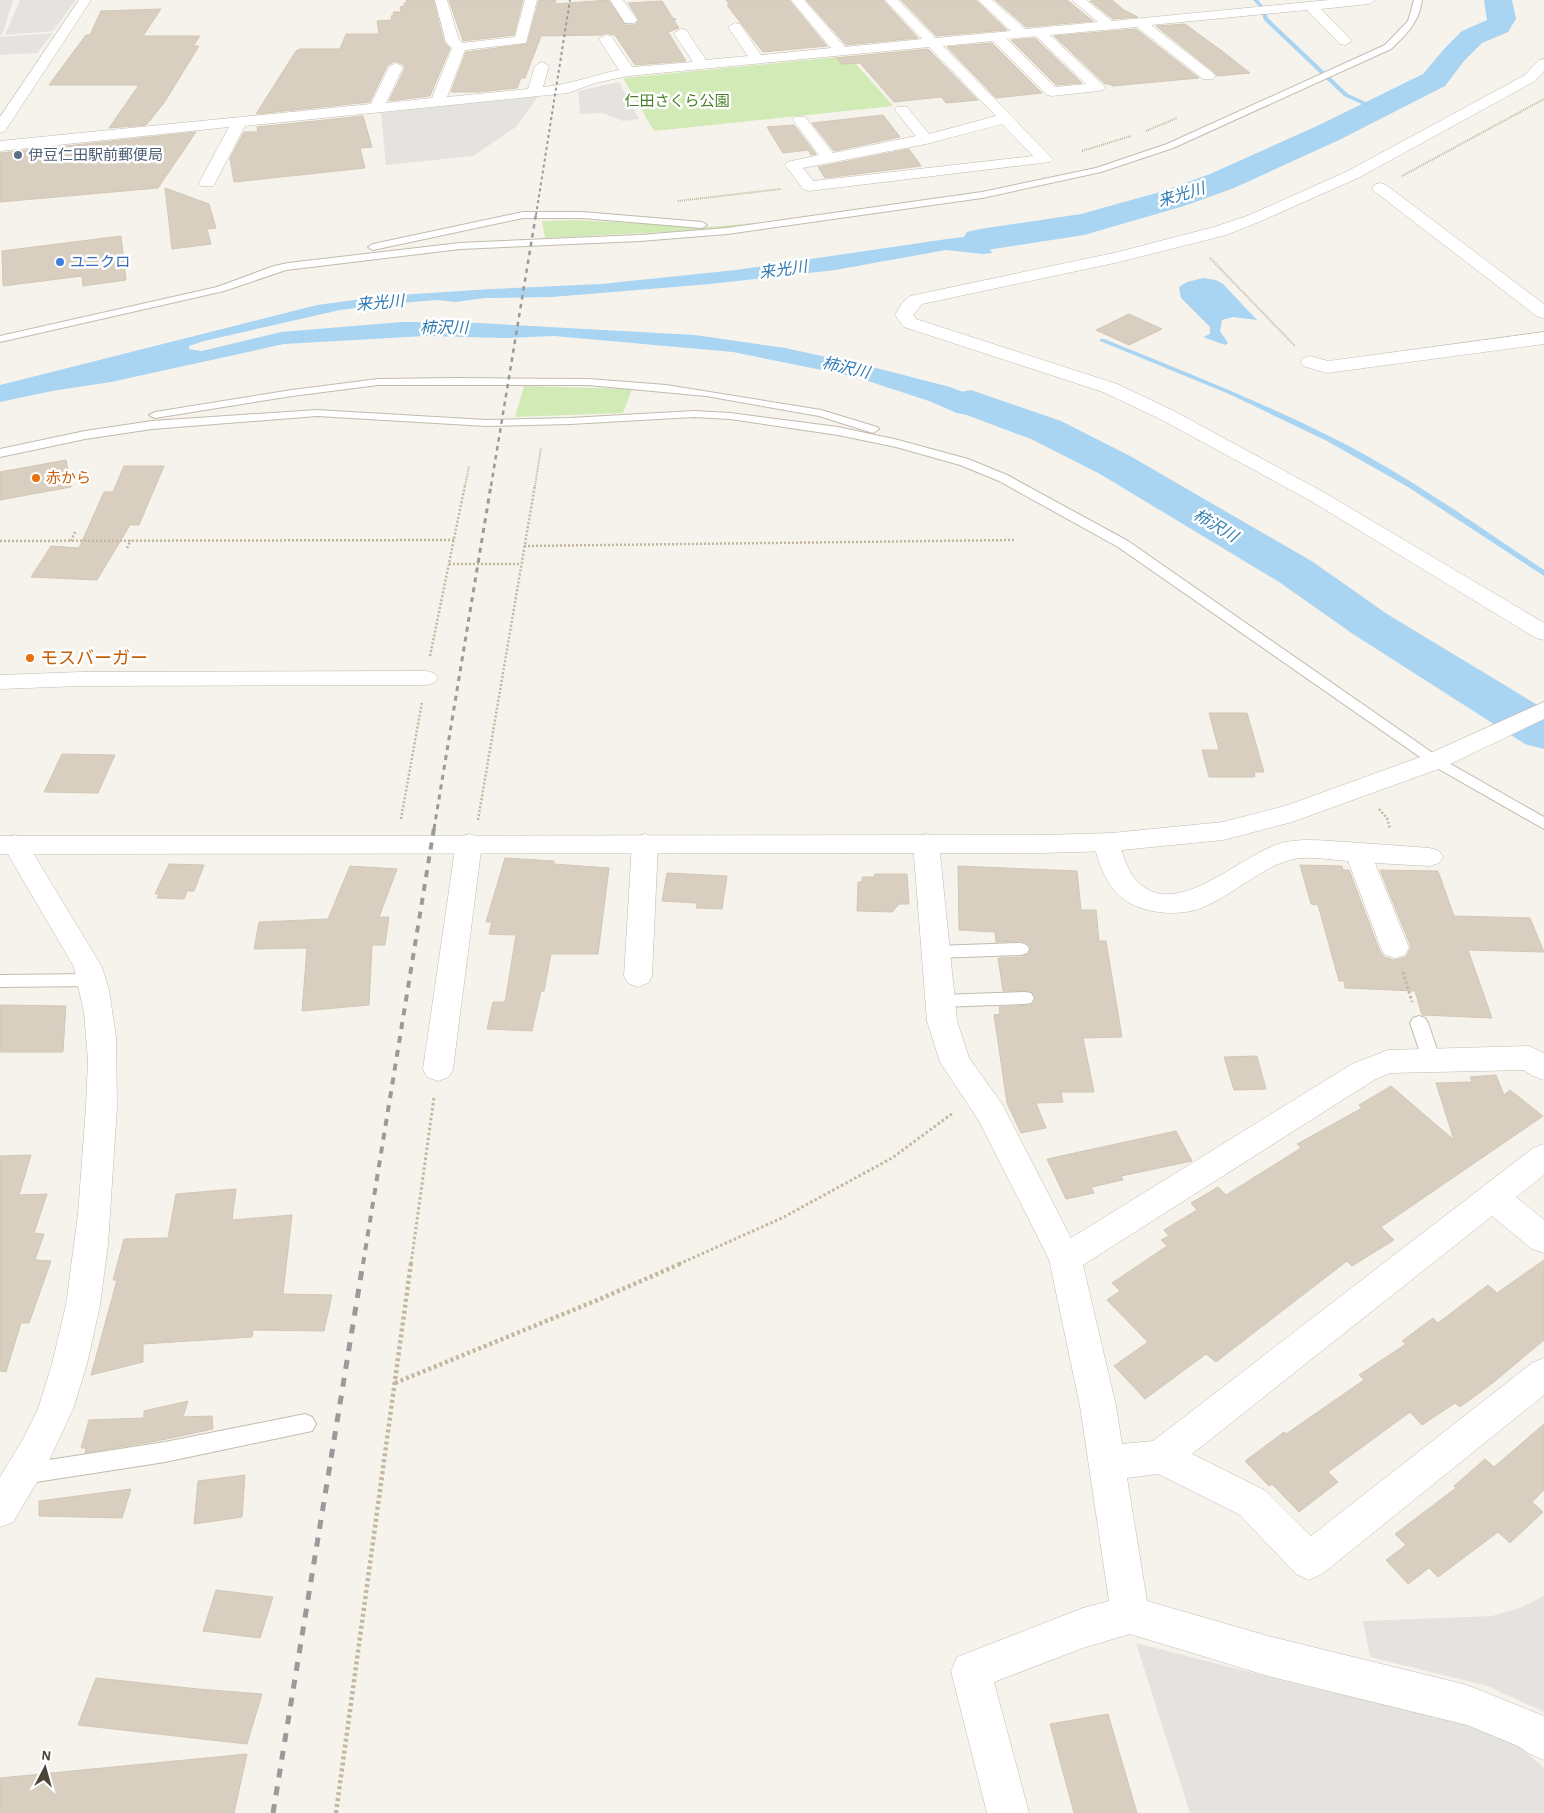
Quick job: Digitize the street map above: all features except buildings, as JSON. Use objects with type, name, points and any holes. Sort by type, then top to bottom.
[{"type":"street","points":[[0,128],[85,0]]},
{"type":"street","points":[[442,0],[453,42],[459,47],[521,40],[531,0]]},
{"type":"street","points":[[616,0],[630,20]]},
{"type":"street","points":[[797,0],[842,52]]},
{"type":"street","points":[[891,0],[1045,159]]},
{"type":"street","points":[[984,0],[1021,33]]},
{"type":"street","points":[[1078,0],[1109,25]]},
{"type":"street","points":[[1242,0],[1254,11]]},
{"type":"street","points":[[0,146],[568,89],[591,80],[628,72],[1369,0]]},
{"type":"street","points":[[1311,6],[1345,41]]},
{"type":"street","points":[[1139,22],[1208,76]]},
{"type":"street","points":[[734,27],[758,60]]},
{"type":"street","points":[[996,36],[1052,92],[1098,87],[1039,32]]},
{"type":"street","points":[[681,33],[702,65]]},
{"type":"street","points":[[606,39],[628,72]]},
{"type":"street","points":[[438,101],[459,47]]},
{"type":"street","points":[[1027,67],[1073,64]]},
{"type":"street","points":[[1544,64],[1530,78],[1352,175],[1252,219],[1220,231],[1119,257],[916,300],[908,307],[904,315],[910,323],[1110,388],[1169,416],[1318,497],[1544,634]]},
{"type":"street","points":[[377,107],[396,66]]},
{"type":"street","points":[[534,92],[542,66]]},
{"type":"street","points":[[902,110],[926,139]]},
{"type":"street","points":[[1007,118],[926,139],[793,165],[808,186],[1045,159]]},
{"type":"street","points":[[800,120],[830,159]]},
{"type":"street","points":[[207,183],[240,121]]},
{"type":"street","points":[[1380,188],[1544,313]]},
{"type":"street","points":[[1310,362],[1327,367],[1544,338]]},
{"type":"street","points":[[0,682],[80,679],[426,678]]},
{"type":"street","points":[[7,844],[236,846],[469,843],[1106,842],[1223,831],[1292,813],[1441,757],[1544,710]]},
{"type":"street","points":[[1106,842],[1114,870],[1127,888],[1144,900],[1170,904],[1196,900],[1266,860],[1286,851],[1308,850],[1430,857]]},
{"type":"street","points":[[438,1069],[469,843]]},
{"type":"street","points":[[638,976],[645,843]]},
{"type":"street","points":[[926,843],[942,1021],[955,1062],[991,1113],[1065,1259],[1098,1406],[1130,1614]]},
{"type":"street","points":[[0,1509],[23,1474],[43,1438],[61,1393],[75,1345],[85,1298],[96,1196],[104,1071],[99,1014],[88,966],[7,844]]},
{"type":"street","points":[[1358,853],[1395,948]]},
{"type":"street","points":[[1065,1259],[1363,1072],[1388,1062],[1529,1058],[1544,1068]]},
{"type":"street","points":[[1107,1463],[1160,1457],[1544,1156]]},
{"type":"street","points":[[1492,1197],[1544,1238]]},
{"type":"street","points":[[1160,1457],[1254,1502],[1309,1561],[1544,1374]]},
{"type":"street","points":[[1008,1813],[971,1671],[1083,1628],[1130,1614],[1268,1656],[1467,1705],[1532,1731],[1544,1740]]},
{"type":"lane","points":[[278,268],[460,246],[640,238],[727,231],[982,195],[1098,170],[1170,146],[1388,47],[1410,28],[1417,13],[1418,0]]},
{"type":"lane","points":[[0,339],[220,289],[278,268],[523,215],[582,215],[698,225],[886,210]]},
{"type":"lane","points":[[22,448],[76,431],[197,407],[378,382],[588,382],[666,388],[811,411],[922,443],[959,461],[1003,478],[1123,544],[1544,824]]},
{"type":"lane","points":[[0,453],[85,435],[152,425],[307,414],[352,414],[486,422],[570,421],[694,414],[730,416],[838,431],[898,444],[959,461]]},
{"type":"lane","points":[[936,952],[1021,949]]},
{"type":"lane","points":[[0,981],[91,980]]},
{"type":"lane","points":[[940,1001],[1025,998]]},
{"type":"lane","points":[[1419,1023],[1432,1060]]},
{"type":"lane","points":[[23,1474],[93,1465],[305,1424]]},
{"type":"path","points":[[1380,188],[1544,99]]},
{"type":"path","points":[[1144,132],[1177,118]]},
{"type":"path","points":[[1045,159],[1061,158],[1135,134]]},
{"type":"path","points":[[674,202],[808,186]]},
{"type":"path","points":[[1218,255],[1209,258],[1310,362]]},
{"type":"path","points":[[469,843],[481,811],[541,448]]},
{"type":"path","points":[[71,540],[76,530]]},
{"type":"path","points":[[127,548],[131,540]]},
{"type":"path","points":[[0,541],[454,540]]},
{"type":"path","points":[[524,546],[1014,540]]},
{"type":"path","points":[[449,564],[522,564]]},
{"type":"path","points":[[1395,948],[1419,1023]]},
{"type":"path","points":[[336,1813],[438,1069]]},
{"type":"path","points":[[395,1383],[600,1299],[782,1218],[892,1158],[978,1094]]},
{"type":"green space","name":"仁田さくら公園","points":[[849,56],[893,106],[654,131],[623,78]]},
{"type":"green space","points":[[804,219],[706,230],[545,238],[542,221],[575,220],[707,227]]},
{"type":"green space","points":[[524,386],[632,389],[623,413],[515,417]]},
{"type":"shaded area","points":[[0,0],[13,0],[2,35],[0,35]]},
{"type":"shaded area","points":[[20,0],[76,0],[53,31],[5,35]]},
{"type":"shaded area","points":[[53,33],[37,53],[0,55],[0,37]]},
{"type":"shaded area","points":[[619,82],[639,119],[623,121],[603,113],[580,114],[578,91]]},
{"type":"shaded area","points":[[539,95],[516,127],[473,156],[386,165],[381,113]]},
{"type":"shaded area","points":[[1544,1596],[1544,1712],[1488,1686],[1370,1657],[1363,1621],[1492,1616],[1520,1608]]},
{"type":"shaded area","points":[[1136,1643],[1297,1684],[1485,1728],[1515,1742],[1544,1768],[1544,1813],[1190,1813]]},
{"type":"water","points":[[1056,226],[1064,231],[992,242],[989,248],[992,253],[983,254],[946,250],[835,270],[710,284],[552,297],[485,298],[455,302],[437,300],[387,304],[340,310],[189,346],[189,349],[202,351],[281,332],[402,322],[460,322],[695,335],[785,348],[872,367],[950,387],[1053,427],[1039,435],[997,421],[957,413],[929,401],[856,377],[733,352],[554,336],[505,338],[425,336],[284,344],[111,382],[52,391],[0,402],[0,385],[317,305],[385,296],[601,284],[736,270],[947,239]]},
{"type":"water","points":[[1203,278],[1216,280],[1223,284],[1257,320],[1233,317],[1222,320],[1220,331],[1228,343],[1225,345],[1203,337],[1210,334],[1210,327],[1181,298],[1179,287],[1187,282]]},
{"type":"waterway","points":[[1255,0],[1262,7],[1266,19],[1346,95],[1377,109]]},
{"type":"waterway","name":"来光川","points":[[980,240],[1084,224],[1172,199],[1222,181],[1328,133],[1434,80],[1454,55],[1472,37],[1498,26],[1502,19],[1498,0]]},
{"type":"waterway","points":[[610,24],[675,19]]},
{"type":"waterway","points":[[1102,340],[1231,393],[1330,439],[1411,485],[1544,574]]},
{"type":"waterway","name":"柿沢川","points":[[971,402],[1046,430],[1115,465],[1296,572],[1370,624],[1544,732]]},
{"type":"railway","points":[[536,215],[570,0]]},
{"type":"railway","points":[[491,486],[536,214]]},
{"type":"railway","points":[[434,829],[491,485]]},
{"type":"railway","points":[[363,1264],[434,828]]},
{"type":"railway","points":[[273,1813],[363,1263]]},
{"type":"place","name":"伊豆仁田駅前郵便局","points":[[18,155]]},
{"type":"place","name":"ユニクロ","points":[[60,262]]},
{"type":"place","name":"赤から","points":[[36,478]]},
{"type":"place","name":"モスバーガー","points":[[30,658]]}]
